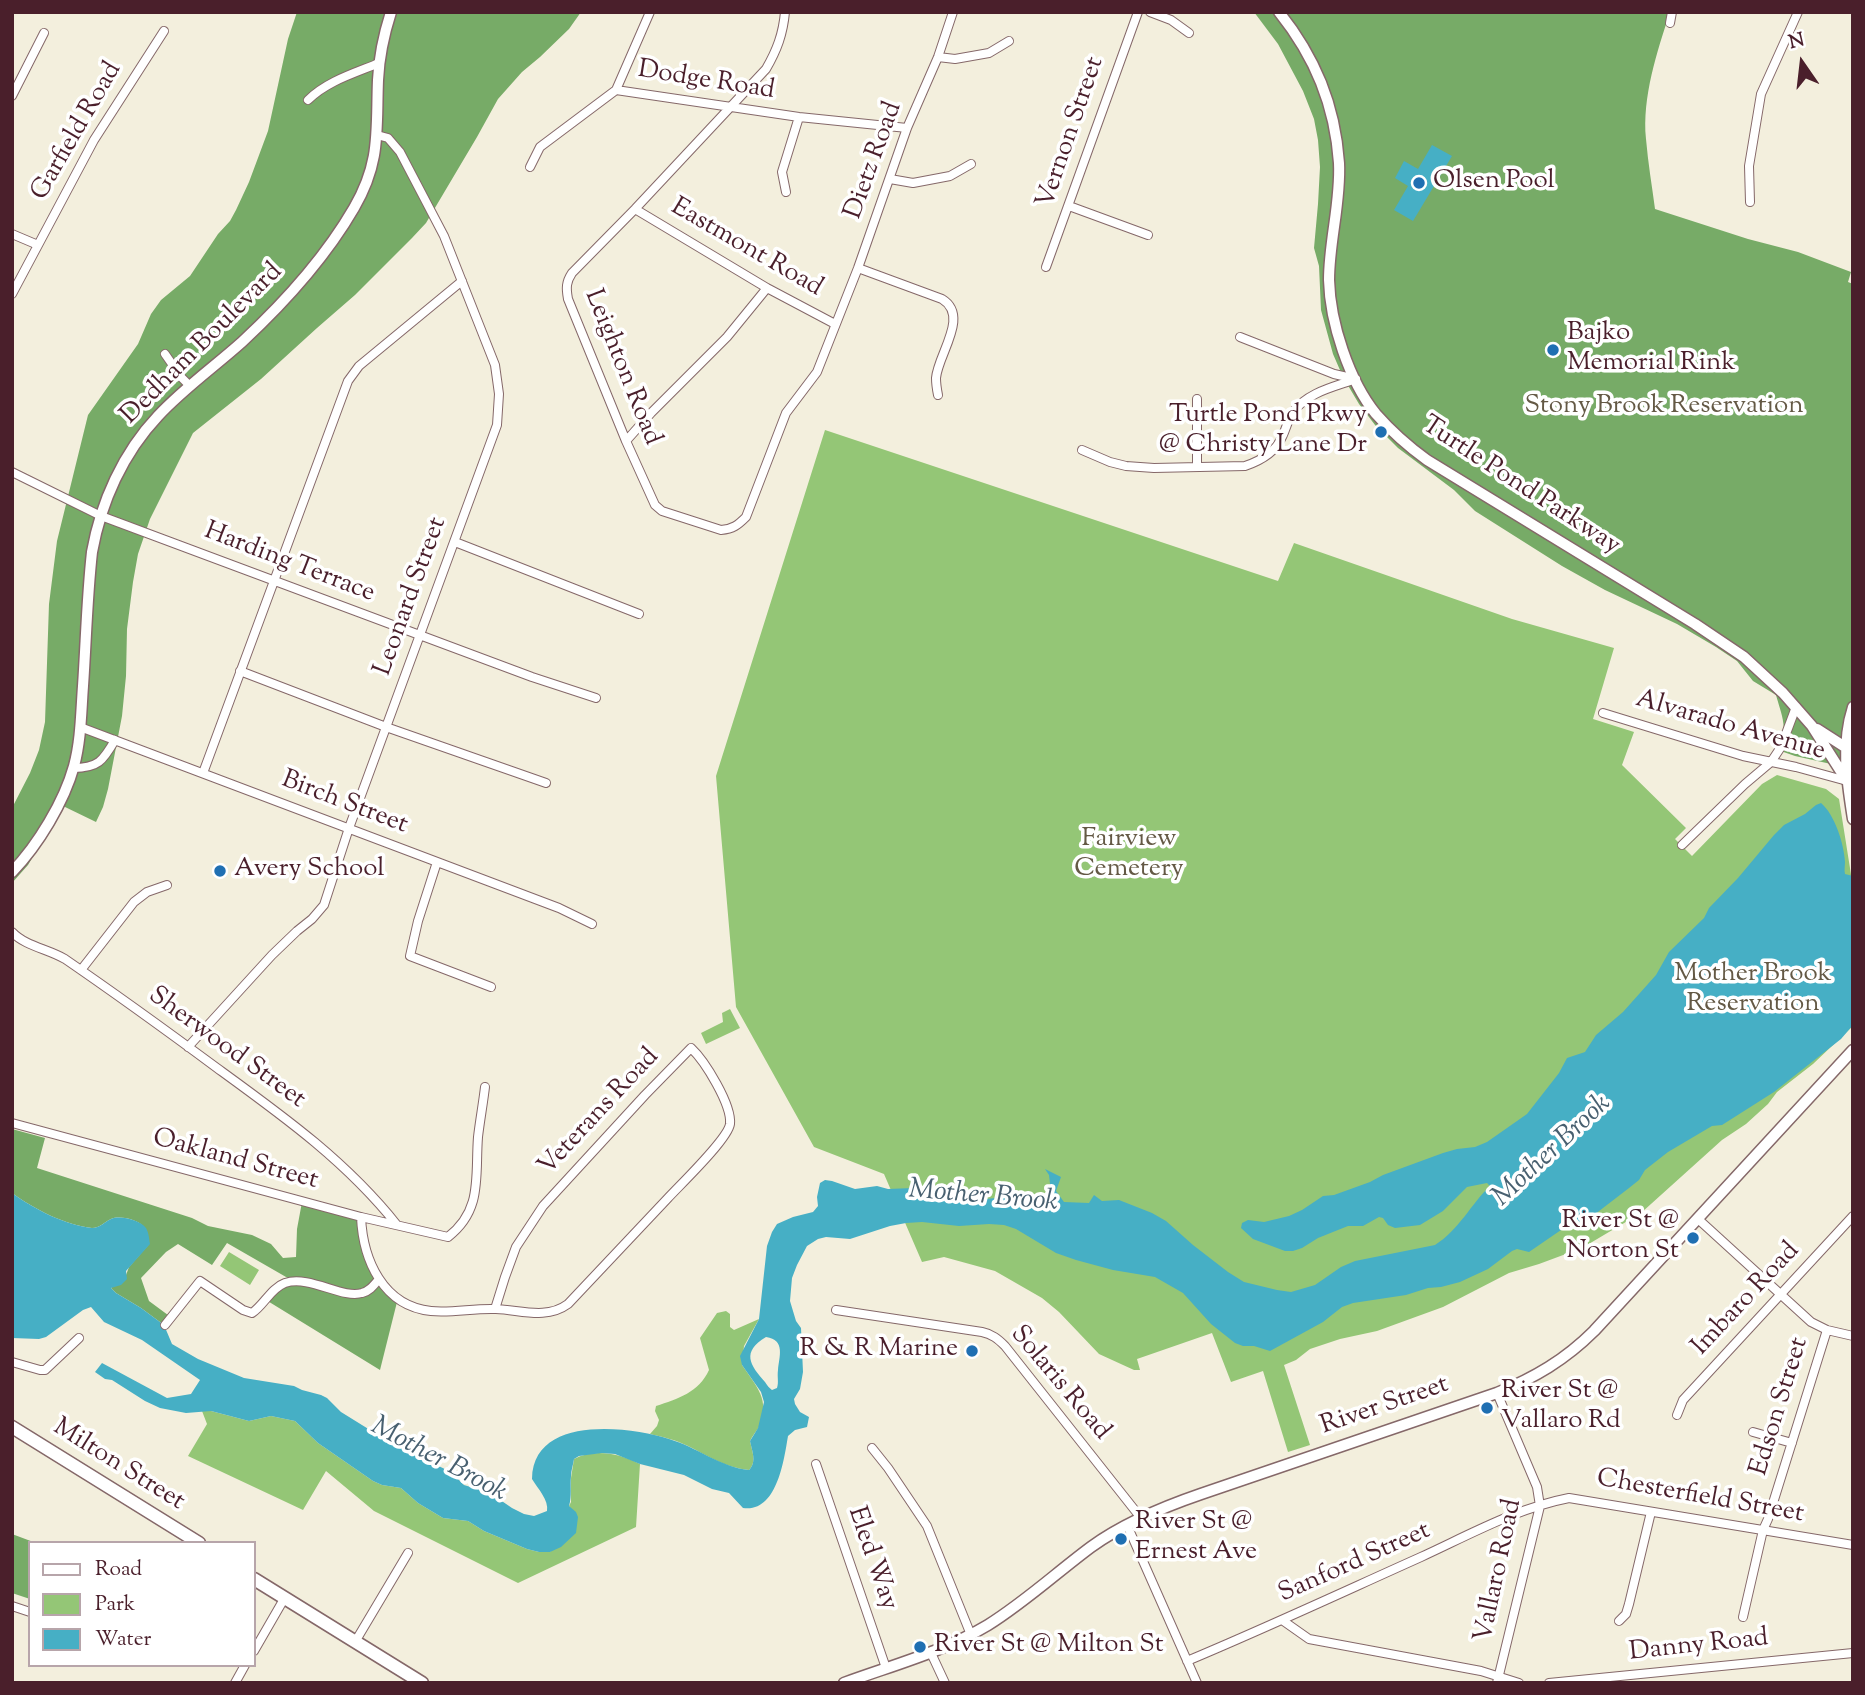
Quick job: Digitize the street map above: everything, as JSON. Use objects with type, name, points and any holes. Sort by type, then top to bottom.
[{"type":"main road","name":"Dedham Boulevard","points":[[12,872],[41,834],[63,794],[73,768],[80,727],[90,564],[94,539],[114,481],[131,450],[159,415],[277,308],[327,248],[348,217],[363,191],[373,165],[377,135],[379,63],[391,12]]},
{"type":"main road","name":"Turtle Pond Parkway","points":[[1279,12],[1309,54],[1334,122],[1339,164],[1329,280],[1337,335],[1356,379],[1375,412],[1416,452],[1446,473],[1713,636],[1757,668],[1812,726],[1847,781]]},
{"type":"main road","points":[[1853,707],[1845,747],[1853,819]]},
{"type":"main road","name":"Turtle Pond Parkway","points":[[1812,726],[1845,747]]},
{"type":"main road","name":"River Street","points":[[844,1683],[931,1653],[971,1635],[1016,1607],[1092,1546],[1141,1518],[1193,1496],[1497,1393],[1533,1377],[1574,1351],[1594,1331],[1853,1050]]},
{"type":"main road","name":"Milton Street","points":[[12,1427],[196,1541]]},
{"type":"main road","points":[[256,1580],[422,1683]]},
{"type":"street","points":[[616,90],[650,12]]},
{"type":"street","name":"Leighton Road","points":[[785,12],[784,32],[777,51],[766,68],[572,273],[566,288],[568,299],[626,441],[655,505],[662,511],[721,530],[731,529],[746,517],[786,413],[817,372],[835,324]]},
{"type":"street","name":"Dietz Road","points":[[835,324],[953,12]]},
{"type":"street","name":"Vernon Street","points":[[1046,267],[1138,12]]},
{"type":"street","points":[[1150,12],[1171,20],[1189,33]]},
{"type":"street","points":[[1670,23],[1672,12]]},
{"type":"street","points":[[1750,202],[1749,166],[1761,94],[1798,12]]},
{"type":"street","name":"Garfield Road","points":[[12,294],[94,140],[164,31]]},
{"type":"street","points":[[12,96],[44,33]]},
{"type":"street","points":[[938,57],[955,59],[989,53],[1009,41]]},
{"type":"street","points":[[308,100],[318,90],[379,63]]},
{"type":"street","name":"Dodge Road","points":[[530,167],[540,147],[616,90],[799,117],[907,128]]},
{"type":"street","points":[[786,192],[782,172],[799,117]]},
{"type":"street","name":"Leonard Street","points":[[188,1047],[272,955],[324,905],[349,828],[493,439],[499,409],[495,365],[444,236],[409,167],[394,143],[383,135],[377,135]]},
{"type":"street","points":[[890,179],[914,183],[950,176],[971,164]]},
{"type":"street","points":[[1069,206],[1149,235]]},
{"type":"street","name":"Eastmont Road","points":[[635,209],[767,288],[835,324]]},
{"type":"street","points":[[12,234],[38,245]]},
{"type":"street","points":[[858,268],[942,299],[953,308],[954,320],[936,377],[938,395]]},
{"type":"street","points":[[203,773],[352,373],[462,281]]},
{"type":"street","points":[[626,441],[727,337],[767,288]]},
{"type":"street","points":[[1240,337],[1334,374],[1356,379]]},
{"type":"street","points":[[165,354],[190,386]]},
{"type":"street","points":[[1082,450],[1126,466],[1245,466],[1258,461],[1276,448],[1292,412],[1302,403],[1315,394],[1356,379]]},
{"type":"street","points":[[1197,399],[1197,467]]},
{"type":"street","name":"Harding Terrace","points":[[12,472],[101,516],[419,636],[596,698]]},
{"type":"street","points":[[455,542],[639,614]]},
{"type":"street","points":[[240,671],[386,727],[546,783]]},
{"type":"street","points":[[1682,845],[1771,762],[1781,747],[1796,707]]},
{"type":"street","name":"Alvarado Avenue","points":[[1603,713],[1743,756],[1847,781]]},
{"type":"street","name":"Birch Street","points":[[80,727],[559,908],[592,924]]},
{"type":"street","points":[[73,768],[88,768],[100,763],[115,740]]},
{"type":"street","points":[[438,862],[418,921],[410,956],[491,987]]},
{"type":"street","points":[[81,970],[134,902],[147,891],[167,885]]},
{"type":"street","name":"Sherwood Street","points":[[12,932],[19,939],[55,953],[81,970],[287,1119],[335,1158],[367,1189],[397,1225]]},
{"type":"street","name":"Veterans Road","points":[[361,1217],[365,1252],[379,1279],[398,1298],[418,1308],[445,1311],[495,1309],[541,1314],[560,1310],[725,1135],[730,1119],[727,1110],[710,1071],[691,1048],[552,1194],[534,1217],[516,1247],[495,1309]]},
{"type":"street","name":"Oakland Street","points":[[12,1123],[361,1217],[448,1237],[466,1218],[474,1199],[478,1135],[485,1087]]},
{"type":"street","name":"Imbaro Road","points":[[1676,1415],[1683,1400],[1853,1216]]},
{"type":"street","points":[[1698,1219],[1811,1322],[1827,1330],[1853,1336]]},
{"type":"street","points":[[165,1325],[200,1281],[243,1310],[252,1313],[273,1291],[286,1283],[302,1281],[359,1294],[370,1289],[379,1279]]},
{"type":"street","name":"Solaris Road","points":[[836,1310],[982,1332],[998,1339],[1141,1518]]},
{"type":"street","name":"Edson Street","points":[[1743,1617],[1763,1530],[1827,1330]]},
{"type":"street","points":[[12,1362],[46,1370],[79,1338]]},
{"type":"street","name":"Vallaro Road","points":[[1497,1393],[1537,1487],[1540,1506],[1498,1680]]},
{"type":"street","points":[[1753,1432],[1792,1443]]},
{"type":"street","points":[[872,1448],[923,1518],[971,1635]]},
{"type":"street","name":"Eled Way","points":[[816,1464],[886,1668]]},
{"type":"street","name":"Chesterfield Street","points":[[1540,1506],[1569,1498],[1853,1545]]},
{"type":"street","name":"Sanford Street","points":[[1187,1661],[1540,1506]]},
{"type":"street","points":[[1619,1621],[1626,1614],[1629,1604],[1651,1512]]},
{"type":"street","points":[[1127,1525],[1197,1683]]},
{"type":"street","points":[[355,1642],[408,1553]]},
{"type":"street","points":[[256,1648],[284,1599]]},
{"type":"street","points":[[1282,1620],[1309,1639],[1481,1671],[1498,1680],[1519,1683]]},
{"type":"street","points":[[931,1653],[946,1683]]},
{"type":"street","name":"Danny Road","points":[[1549,1683],[1853,1653]]},
{"type":"street","points":[[235,1683],[244,1667]]},
{"type":"green space","points":[[297,12],[581,12],[569,29],[522,72],[498,99],[426,223],[355,295],[261,379],[193,433],[150,519],[138,554],[127,629],[122,716],[103,807],[96,822],[63,806],[28,865],[12,883],[12,808],[39,750],[45,722],[49,604],[57,541],[88,415],[138,344],[151,314],[161,300],[190,276],[236,210],[268,131],[288,39]]},
{"type":"green space","name":"Stony Brook Reservation","points":[[1254,12],[1670,12],[1646,107],[1646,139],[1655,209],[1798,252],[1851,272],[1848,282],[1853,284],[1853,699],[1840,766],[1775,749],[1784,730],[1776,695],[1753,681],[1737,661],[1677,624],[1562,566],[1475,511],[1454,490],[1398,448],[1375,425],[1343,377],[1333,354],[1321,310],[1319,266],[1314,248],[1320,167],[1314,119],[1303,91],[1278,44]]},
{"type":"green space","name":"Fairview Cemetery","points":[[825,430],[1278,581],[1294,543],[1512,619],[1614,648],[1593,719],[1634,732],[1622,765],[1686,828],[1675,839],[1692,856],[1762,784],[1777,775],[1826,789],[1839,799],[1853,887],[1853,1026],[1813,1064],[1777,1092],[1746,1124],[1722,1140],[1641,1213],[1582,1248],[1509,1273],[1443,1307],[1377,1331],[1310,1349],[1284,1365],[1310,1445],[1288,1452],[1263,1371],[1231,1382],[1212,1333],[1137,1359],[1140,1370],[1134,1370],[1099,1354],[1042,1298],[995,1271],[944,1257],[922,1262],[884,1174],[814,1147],[736,1007],[716,776]]},
{"type":"green space","points":[[730,1009],[740,1028],[706,1044],[701,1033],[723,1022],[722,1013]]},
{"type":"green space","points":[[12,1129],[45,1138],[37,1168],[192,1218],[208,1226],[252,1235],[271,1244],[283,1258],[296,1257],[302,1202],[361,1217],[369,1263],[398,1298],[380,1370],[266,1300],[293,1281],[227,1243],[212,1265],[178,1244],[166,1252],[141,1278],[149,1301],[172,1318],[164,1325],[111,1288],[126,1275],[129,1267],[149,1244],[143,1226],[130,1219],[120,1218],[111,1219],[95,1228],[71,1224],[30,1205],[12,1193]]},
{"type":"green space","points":[[229,1252],[259,1270],[250,1285],[220,1266]]},
{"type":"green space","points":[[726,1311],[730,1314],[730,1327],[734,1330],[759,1319],[744,1346],[742,1365],[763,1401],[759,1427],[750,1441],[753,1460],[749,1470],[725,1464],[679,1442],[650,1434],[659,1420],[656,1406],[687,1394],[705,1378],[709,1370],[700,1338],[717,1313]]},
{"type":"green space","points":[[202,1411],[249,1421],[271,1416],[295,1421],[318,1443],[373,1481],[401,1488],[418,1503],[443,1518],[468,1521],[484,1531],[539,1552],[550,1552],[571,1509],[569,1506],[574,1459],[599,1453],[624,1457],[640,1464],[636,1527],[518,1583],[374,1511],[326,1471],[303,1510],[188,1456],[207,1424]]},
{"type":"green space","points":[[12,1534],[31,1541],[28,1541],[28,1598],[12,1593]]},
{"type":"water","points":[[1432,145],[1452,156],[1413,221],[1394,210],[1408,186],[1395,178],[1404,161],[1418,169]]},
{"type":"water","name":"Mother Brook","points":[[1821,803],[1834,822],[1843,847],[1845,874],[1853,876],[1853,1025],[1841,1039],[1774,1092],[1722,1125],[1712,1126],[1668,1152],[1645,1170],[1639,1180],[1590,1218],[1561,1230],[1529,1252],[1517,1249],[1512,1251],[1488,1269],[1460,1282],[1342,1307],[1323,1322],[1270,1351],[1235,1343],[1211,1324],[1183,1293],[1155,1277],[1076,1260],[1056,1253],[1016,1229],[1004,1225],[906,1223],[850,1239],[818,1239],[807,1246],[797,1265],[792,1278],[790,1301],[801,1328],[803,1372],[800,1389],[794,1399],[800,1412],[809,1417],[807,1427],[795,1430],[788,1436],[777,1483],[764,1502],[755,1507],[743,1508],[729,1493],[712,1489],[684,1475],[640,1464],[615,1454],[579,1456],[574,1459],[569,1506],[578,1517],[576,1533],[561,1547],[550,1552],[539,1552],[484,1531],[468,1521],[443,1518],[418,1503],[401,1488],[373,1481],[318,1443],[295,1421],[271,1416],[249,1421],[211,1411],[186,1413],[160,1408],[145,1401],[95,1372],[102,1363],[167,1398],[191,1394],[200,1380],[142,1340],[104,1322],[91,1307],[46,1337],[12,1338],[12,1193],[30,1205],[71,1224],[95,1228],[111,1219],[124,1218],[143,1225],[148,1232],[150,1244],[126,1271],[127,1279],[121,1285],[111,1288],[164,1325],[172,1344],[198,1359],[244,1378],[294,1386],[321,1395],[341,1412],[391,1443],[418,1454],[451,1472],[464,1485],[490,1493],[524,1514],[534,1516],[547,1511],[545,1499],[532,1479],[536,1458],[548,1444],[565,1435],[586,1430],[608,1429],[651,1434],[679,1443],[728,1465],[749,1470],[753,1460],[750,1441],[758,1428],[764,1402],[761,1392],[742,1365],[740,1356],[759,1319],[767,1246],[777,1224],[813,1212],[818,1206],[820,1183],[825,1180],[832,1181],[855,1189],[877,1186],[888,1189],[913,1188],[976,1200],[1020,1192],[1042,1198],[1051,1192],[1049,1175],[1045,1169],[1061,1177],[1056,1191],[1064,1202],[1089,1203],[1094,1195],[1102,1201],[1119,1200],[1152,1213],[1244,1282],[1291,1292],[1315,1285],[1355,1261],[1435,1245],[1458,1224],[1490,1186],[1487,1183],[1467,1187],[1443,1211],[1420,1225],[1395,1228],[1379,1217],[1363,1226],[1348,1226],[1293,1251],[1285,1251],[1253,1239],[1241,1228],[1242,1223],[1248,1220],[1264,1222],[1289,1216],[1323,1196],[1334,1195],[1443,1153],[1475,1147],[1487,1142],[1527,1114],[1559,1073],[1567,1058],[1585,1052],[1596,1035],[1623,1012],[1656,975],[1669,952],[1704,918],[1709,908],[1774,835],[1784,825]],"holes":[[[766,1337],[779,1345],[780,1355],[778,1386],[772,1390],[755,1370],[750,1359],[753,1348],[758,1343]]]},
{"type":"place","name":"Olsen Pool","points":[[1419,183]]},
{"type":"place","name":"Bajko Memorial Rink","points":[[1553,350]]},
{"type":"place","name":"Turtle Pond Pkwy @ Christy Lane Dr","points":[[1381,432]]},
{"type":"place","name":"Avery School","points":[[220,871]]},
{"type":"place","name":"River St @ Norton St","points":[[1693,1238]]},
{"type":"place","name":"R & R Marine","points":[[972,1351]]},
{"type":"place","name":"River St @ Vallaro Rd","points":[[1487,1408]]},
{"type":"place","name":"River St @ Ernest Ave","points":[[1121,1539]]},
{"type":"place","name":"River St @ Milton St","points":[[920,1647]]},
{"type":"park label","name":"Mother Brook Reservation","points":[[1753,990]]}]
